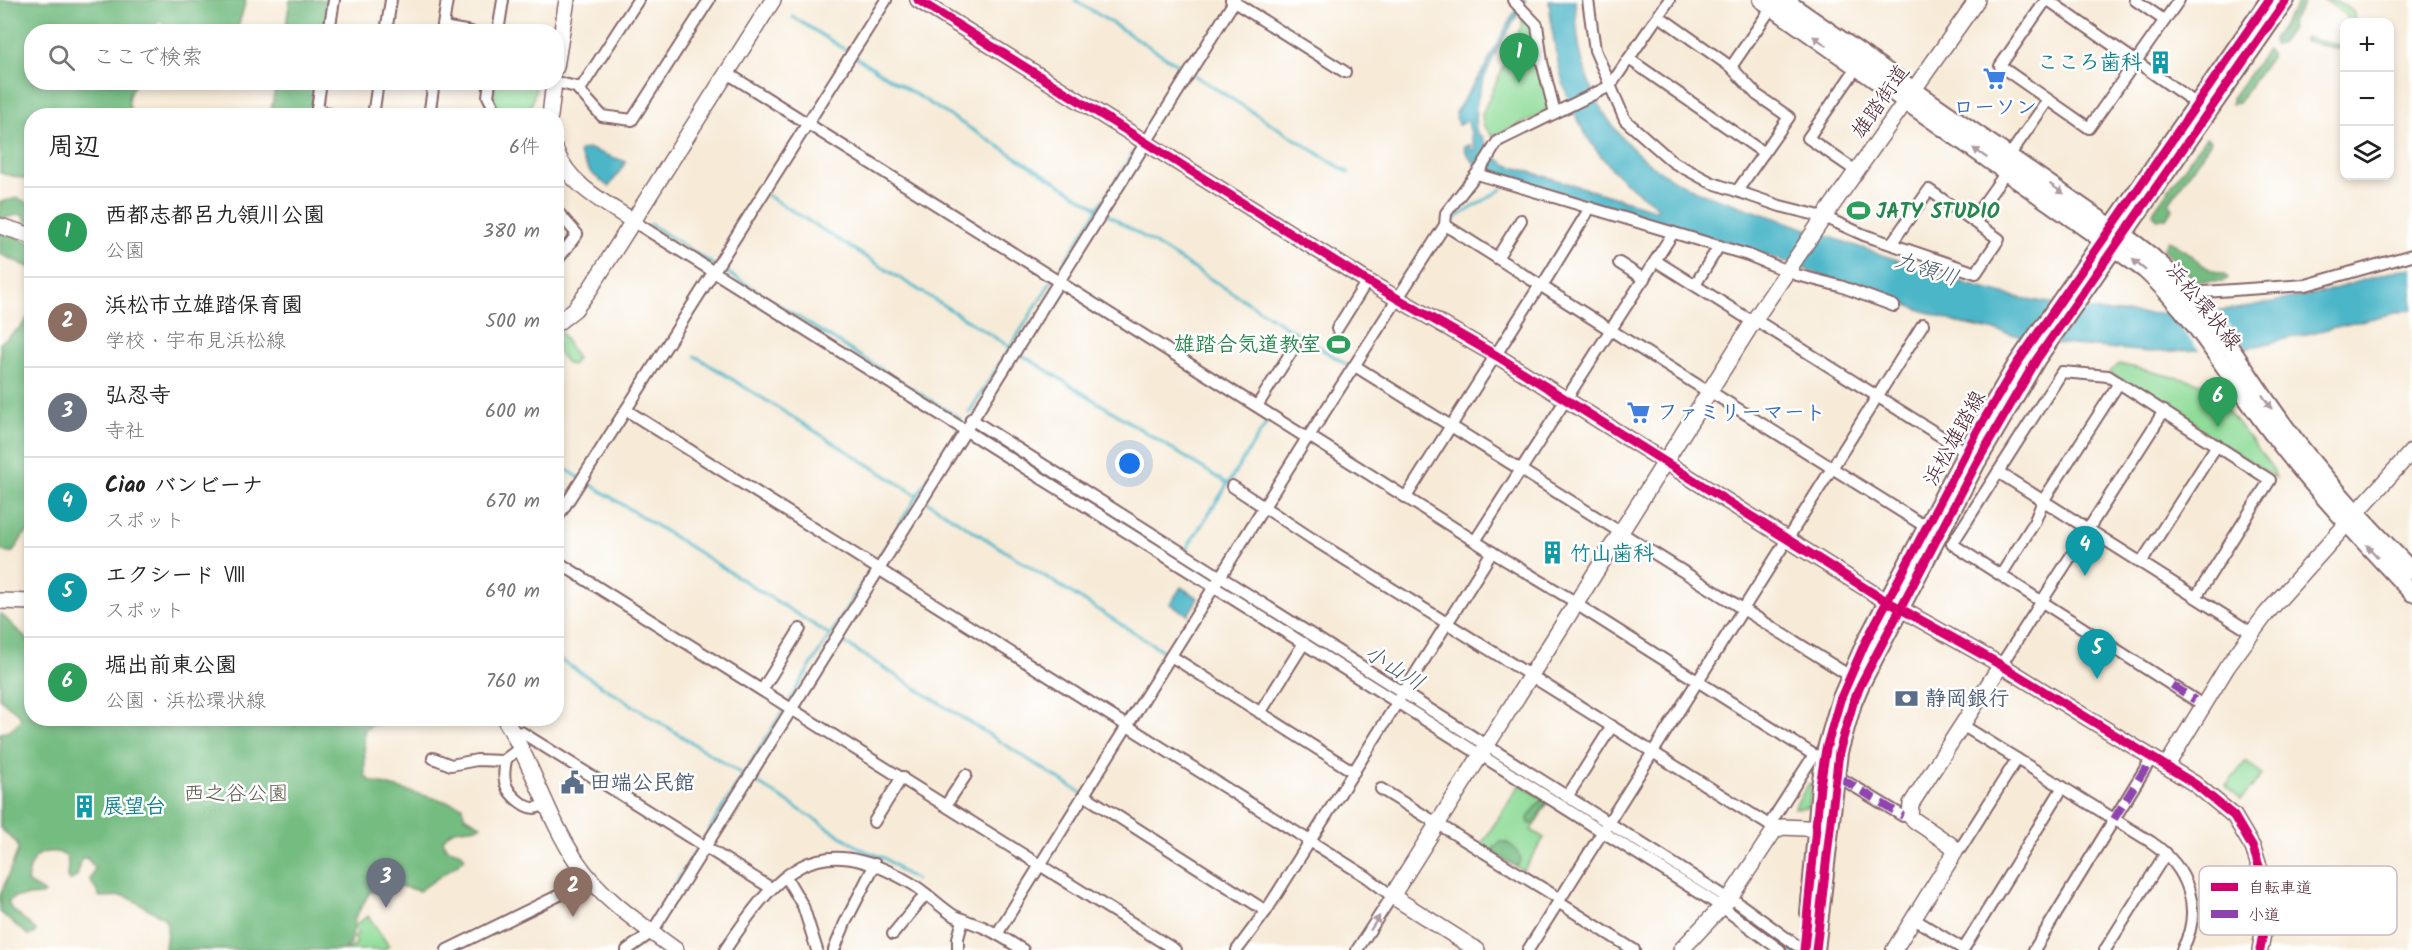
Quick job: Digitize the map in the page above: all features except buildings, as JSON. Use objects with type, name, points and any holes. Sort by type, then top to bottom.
[{"type":"main road","name":"浜松雄踏線","points":[[2113,237],[2197,104],[2270,0]]},
{"type":"main road","name":"浜松雄踏線","points":[[1808,949],[1823,829],[1839,752],[1853,703],[1926,527],[1966,452],[2037,345],[2286,0]]},
{"type":"main road","name":"浜松環状線","points":[[1773,2],[2113,237],[2145,270],[2191,303],[2226,354],[2270,431],[2351,518],[2412,593]]},
{"type":"main road","name":"浜松環状線","points":[[1773,2],[1857,67],[1910,95]]},
{"type":"main road","name":"浜松雄踏線","points":[[1823,829],[1819,756],[1850,676],[1986,446],[2037,345]]},
{"type":"main road","name":"浜松環状線","points":[[2351,518],[2412,571]]},
{"type":"street","points":[[330,24],[334,0]]},
{"type":"street","points":[[387,24],[391,0]]},
{"type":"street","points":[[444,24],[447,0]]},
{"type":"street","points":[[499,24],[503,0]]},
{"type":"street","points":[[563,24],[567,0]]},
{"type":"street","points":[[578,89],[637,0]]},
{"type":"street","points":[[564,85],[578,89],[602,116],[632,120],[710,0]]},
{"type":"street","points":[[564,317],[583,299],[773,0]]},
{"type":"street","points":[[564,507],[886,0]]},
{"type":"street","points":[[918,0],[1367,281],[1497,356],[1787,539],[2167,765],[2226,808],[2241,826],[2253,848],[2259,866]]},
{"type":"street","points":[[1588,0],[1595,50],[1605,89],[1625,120],[1661,153],[1697,177],[1820,222],[1976,273],[1999,239],[1929,190],[1891,244]]},
{"type":"street","points":[[997,934],[1264,506],[1445,225],[1446,213],[1479,171],[1494,146],[1502,137],[1605,89],[1629,59],[1669,0]]},
{"type":"street","name":"雄踏街道","points":[[1392,896],[1754,320],[1820,222],[1977,0]]},
{"type":"street","points":[[2179,0],[2164,20],[2136,61],[2089,128],[2000,66],[2047,0],[2136,61],[2197,104]]},
{"type":"street","points":[[2135,0],[2164,20]]},
{"type":"street","points":[[627,950],[652,932],[1233,1],[1345,72]]},
{"type":"street","points":[[1513,1],[1537,25],[1542,62],[1560,111]]},
{"type":"street","points":[[1731,67],[1773,2]]},
{"type":"street","points":[[1659,16],[1731,67],[1757,94],[1789,117],[1737,191]]},
{"type":"street","points":[[1629,59],[1764,153]]},
{"type":"street","points":[[1856,171],[1808,138],[1857,67]]},
{"type":"street","points":[[727,73],[1819,756],[1726,902],[1681,950]]},
{"type":"street","points":[[317,108],[320,90]]},
{"type":"street","points":[[374,108],[377,90]]},
{"type":"street","points":[[430,108],[433,90]]},
{"type":"street","points":[[489,90],[488,96],[494,108]]},
{"type":"street","points":[[551,108],[554,90]]},
{"type":"street","points":[[1972,220],[2048,100]]},
{"type":"street","points":[[564,165],[569,174],[584,189],[633,221],[716,268],[968,424],[1605,827],[1796,945],[1808,949]]},
{"type":"street","points":[[1479,171],[1590,208],[1748,255],[1894,306]]},
{"type":"street","points":[[1406,497],[1590,208]]},
{"type":"street","points":[[564,219],[577,234],[564,251]]},
{"type":"street","points":[[1497,258],[1521,220]]},
{"type":"street","points":[[1445,225],[1926,527]]},
{"type":"street","points":[[0,226],[24,234]]},
{"type":"street","points":[[1475,541],[1672,233]]},
{"type":"street","points":[[1695,285],[1719,246]]},
{"type":"street","points":[[2191,303],[2204,292],[2306,285],[2412,255]]},
{"type":"street","points":[[1656,261],[1966,452]]},
{"type":"street","points":[[1619,263],[1644,279]]},
{"type":"street","points":[[1337,329],[1367,281]]},
{"type":"street","points":[[1528,950],[1923,324]]},
{"type":"street","points":[[1257,406],[1295,346]]},
{"type":"street","points":[[1355,366],[1850,676]]},
{"type":"street","points":[[2195,700],[1952,544],[2062,372],[2108,376],[2271,480],[2196,597]]},
{"type":"street","points":[[2001,575],[2034,523],[2043,501],[2119,383]]},
{"type":"street","points":[[626,410],[1310,841],[1477,950]]},
{"type":"street","points":[[1894,950],[1954,856],[1955,850],[1914,820],[1909,810],[1911,804],[2164,411]]},
{"type":"street","points":[[2142,563],[2217,445]]},
{"type":"street","points":[[2167,765],[2220,677],[2252,633],[2286,591],[2412,451]]},
{"type":"street","points":[[1998,472],[2252,633]]},
{"type":"street","points":[[1232,486],[1772,828],[1823,829]]},
{"type":"street","points":[[1237,950],[1266,910],[1492,552]]},
{"type":"street","points":[[564,566],[1175,950]]},
{"type":"street","points":[[0,601],[24,602]]},
{"type":"street","points":[[1250,602],[1304,643],[1399,697]]},
{"type":"street","points":[[762,690],[800,629]]},
{"type":"street","points":[[1260,713],[1304,643]]},
{"type":"street","points":[[1171,656],[1354,772]]},
{"type":"street","points":[[1962,725],[2166,853],[2181,872],[2191,896],[2191,923],[2182,950]]},
{"type":"street","points":[[508,726],[572,855],[589,878],[676,950]]},
{"type":"street","points":[[1568,797],[1612,726]]},
{"type":"street","points":[[547,804],[538,808],[529,808],[511,795],[504,783],[506,760],[522,732],[771,888]]},
{"type":"street","points":[[1484,750],[1568,797],[1605,827]]},
{"type":"street","points":[[433,758],[451,765],[477,760],[506,760]]},
{"type":"street","points":[[1955,850],[1960,849],[2017,759]]},
{"type":"street","points":[[2034,950],[2148,764]]},
{"type":"street","points":[[946,806],[966,775]]},
{"type":"street","points":[[874,822],[902,777]]},
{"type":"street","points":[[1842,779],[1903,816]]},
{"type":"street","points":[[1914,919],[1963,950],[2063,787]]},
{"type":"street","points":[[1381,789],[1438,822],[1634,950]]},
{"type":"street","points":[[1084,795],[1266,910]]},
{"type":"street","points":[[2105,950],[2166,853]]},
{"type":"street","points":[[725,950],[747,917],[771,888],[802,865],[819,858],[842,857],[875,864],[908,881],[963,920],[997,934],[1023,950]]},
{"type":"street","points":[[834,950],[875,864]]},
{"type":"street","points":[[786,877],[803,906],[817,950]]},
{"type":"street","points":[[447,950],[584,883],[589,878]]},
{"type":"street","points":[[893,934],[926,894]]},
{"type":"street","points":[[1357,950],[1392,896]]},
{"type":"street","points":[[1726,902],[1780,950]]},
{"type":"street","points":[[956,949],[963,920]]},
{"type":"street","points":[[2260,950],[2263,935]]},
{"type":"green space","points":[[0,0],[246,0],[239,24],[164,24],[159,21],[156,24],[24,24],[24,90],[132,90],[128,99],[130,108],[24,108],[24,178],[0,173]]},
{"type":"green space","points":[[290,0],[330,0],[326,24],[286,24]]},
{"type":"green space","points":[[2324,0],[2348,7],[2354,13],[2354,18],[2347,18]]},
{"type":"green space","points":[[2300,1],[2304,3],[2290,23],[2291,28],[2280,44],[2274,45],[2273,39]]},
{"type":"green space","points":[[1522,15],[1533,27],[1549,108],[1547,112],[1493,137],[1483,124],[1482,114],[1522,24]]},
{"type":"green space","points":[[2306,38],[2340,45],[2340,49],[2305,42],[2303,40]]},
{"type":"green space","points":[[2267,50],[2271,57],[2238,103],[2232,104],[2232,98]]},
{"type":"green space","points":[[275,90],[315,90],[312,108],[271,108]]},
{"type":"green space","points":[[495,90],[535,90],[531,108],[499,108],[494,99]]},
{"type":"green space","points":[[2206,137],[2211,140],[2210,143],[2169,203],[2172,209],[2166,218],[2158,220],[2153,214],[2154,210]]},
{"type":"green space","points":[[18,198],[24,201],[24,218],[21,214],[0,219],[0,202]]},
{"type":"green space","points":[[0,232],[24,240],[24,265],[0,254]]},
{"type":"green space","points":[[2168,241],[2176,244],[2201,264],[2225,274],[2228,278],[2224,281],[2196,281],[2165,252],[2163,248]]},
{"type":"green space","points":[[24,323],[24,535],[13,552],[8,553],[0,550],[0,343]]},
{"type":"green space","points":[[564,337],[577,359],[572,365],[564,359]]},
{"type":"green space","points":[[2119,364],[2208,385],[2273,469],[2276,478],[2110,372]]},
{"type":"green space","name":"西之谷公園","points":[[0,613],[24,636],[24,726],[370,726],[364,730],[365,776],[371,781],[463,806],[464,816],[481,825],[453,831],[445,836],[443,841],[446,848],[462,853],[465,859],[419,891],[396,885],[370,892],[355,918],[351,943],[345,950],[165,950],[167,928],[163,917],[126,896],[100,897],[90,880],[95,868],[87,858],[82,858],[77,876],[70,881],[67,877],[67,857],[58,852],[38,855],[31,866],[27,881],[45,893],[15,897],[8,902],[11,908],[36,930],[34,934],[28,935],[0,912],[0,896],[18,850],[17,843],[0,828],[0,733],[9,731],[21,720],[19,714],[0,699]]},
{"type":"green space","points":[[2246,761],[2262,775],[2241,800],[2226,786]]},
{"type":"green space","points":[[1811,783],[1809,807],[1794,808],[1808,784]]},
{"type":"green space","points":[[1520,784],[1548,802],[1531,830],[1544,838],[1523,871],[1481,845]]},
{"type":"green space","points":[[1542,799],[1546,802],[1535,823],[1529,824],[1528,818]]},
{"type":"green space","points":[[1500,842],[1507,843],[1515,849],[1521,859],[1518,865],[1515,866],[1495,854],[1493,849]]},
{"type":"green space","points":[[368,916],[389,946],[383,950],[347,950],[357,943],[354,937],[358,934],[354,926]]},
{"type":"water","points":[[1521,0],[1526,0],[1482,82],[1475,117],[1477,134],[1482,136],[1491,154],[1507,165],[1657,210],[1658,207],[1624,180],[1602,157],[1587,137],[1567,95],[1555,49],[1549,0],[1575,0],[1582,59],[1598,103],[1610,122],[1640,156],[1658,170],[1699,192],[1970,285],[2015,297],[2103,312],[2147,314],[2236,309],[2324,292],[2397,270],[2412,268],[2412,309],[2248,348],[2150,352],[2053,343],[1958,323],[1745,248],[1506,177],[1480,167],[1467,154],[1464,147],[1470,145],[1472,151],[1475,150],[1468,122],[1465,120],[1464,123],[1458,125],[1455,113],[1482,72]]},
{"type":"water","points":[[590,149],[626,162],[609,187],[591,173],[579,154],[581,150]]},
{"type":"water","points":[[1181,587],[1198,598],[1188,615],[1170,604]]},
{"type":"pier","points":[[2217,308],[2247,351],[2202,354],[2168,311]]},
{"type":"waterway","points":[[1075,0],[1185,69]]},
{"type":"waterway","points":[[793,17],[849,52]]},
{"type":"waterway","points":[[854,56],[1098,208]]},
{"type":"waterway","points":[[1148,129],[1193,58]]},
{"type":"waterway","points":[[1194,75],[1349,173]]},
{"type":"waterway","points":[[1057,274],[1135,150]]},
{"type":"waterway","points":[[1454,219],[1502,189]]},
{"type":"waterway","points":[[767,195],[1010,347]]},
{"type":"waterway","points":[[1107,214],[1349,366]]},
{"type":"waterway","points":[[650,224],[714,265]]},
{"type":"waterway","points":[[1409,272],[1424,247]]},
{"type":"waterway","points":[[720,268],[960,419]]},
{"type":"waterway","points":[[969,413],[1051,282]]},
{"type":"waterway","points":[[1019,353],[1228,484]]},
{"type":"waterway","points":[[695,356],[917,495]]},
{"type":"waterway","points":[[1185,551],[1269,419]]},
{"type":"waterway","name":"小山川","points":[[973,426],[1043,471]]},
{"type":"waterway","points":[[878,559],[957,432]]},
{"type":"waterway","points":[[564,468],[580,478]]},
{"type":"waterway","points":[[585,481],[830,635]]},
{"type":"waterway","points":[[926,501],[1168,654]]},
{"type":"waterway","points":[[790,699],[870,571]]},
{"type":"waterway","name":"小山川","points":[[1293,629],[1415,706]]},
{"type":"waterway","points":[[840,640],[1081,793]]},
{"type":"waterway","points":[[564,662],[743,775]]},
{"type":"waterway","points":[[704,838],[783,711]]},
{"type":"waterway","name":"小山川","points":[[1447,727],[1517,771]]},
{"type":"waterway","points":[[753,780],[863,850],[884,858],[916,880]]},
{"type":"waterway","points":[[654,919],[696,850]]},
{"type":"waterway","name":"小山川","points":[[1714,895],[1790,950]]},
{"type":"marked path","points":[[2172,685],[2195,700]]},
{"type":"marked path","points":[[2114,819],[2148,764]]},
{"type":"marked path","points":[[1842,779],[1903,816]]},
{"type":"cycle path","points":[[918,0],[1367,281],[1497,356],[1876,595],[2001,665],[2195,784],[2234,816],[2253,848],[2259,866]]},
{"type":"cycle path","points":[[1804,950],[1820,786],[1826,749],[1840,700],[1865,643],[1978,430],[2016,365],[2269,0]]},
{"type":"cycle path","points":[[1816,950],[1839,752],[1861,684],[1976,464],[2037,359],[2286,0]]},
{"type":"cycle path","points":[[2260,950],[2263,935]]},
{"type":"place","name":"こころ歯科","points":[[2160,62]]},
{"type":"place","name":"ローソン","points":[[1995,79]]},
{"type":"place","name":"西都志都呂九領川公園","points":[[1519,83]]},
{"type":"place","name":"JATY STUDIO","points":[[1858,211]]},
{"type":"place","name":"雄踏合気道教室","points":[[1339,344]]},
{"type":"place","name":"ファミリーマート","points":[[1639,412]]},
{"type":"place","name":"堀出前東公園","points":[[2218,427]]},
{"type":"place","name":"竹山歯科","points":[[1552,553]]},
{"type":"place","name":"Ciao バンビーナ","points":[[2085,576]]},
{"type":"place","name":"エクシード Ⅷ","points":[[2097,679]]},
{"type":"place","name":"静岡銀行","points":[[1907,698]]},
{"type":"place","name":"田端公民館","points":[[572,782]]},
{"type":"place","name":"展望台","points":[[85,806]]},
{"type":"place","name":"弘忍寺","points":[[386,908]]},
{"type":"place","name":"浜松市立雄踏保育園","points":[[573,917]]},
{"type":"water label","name":"九領川","points":[[1927,268]]}]
